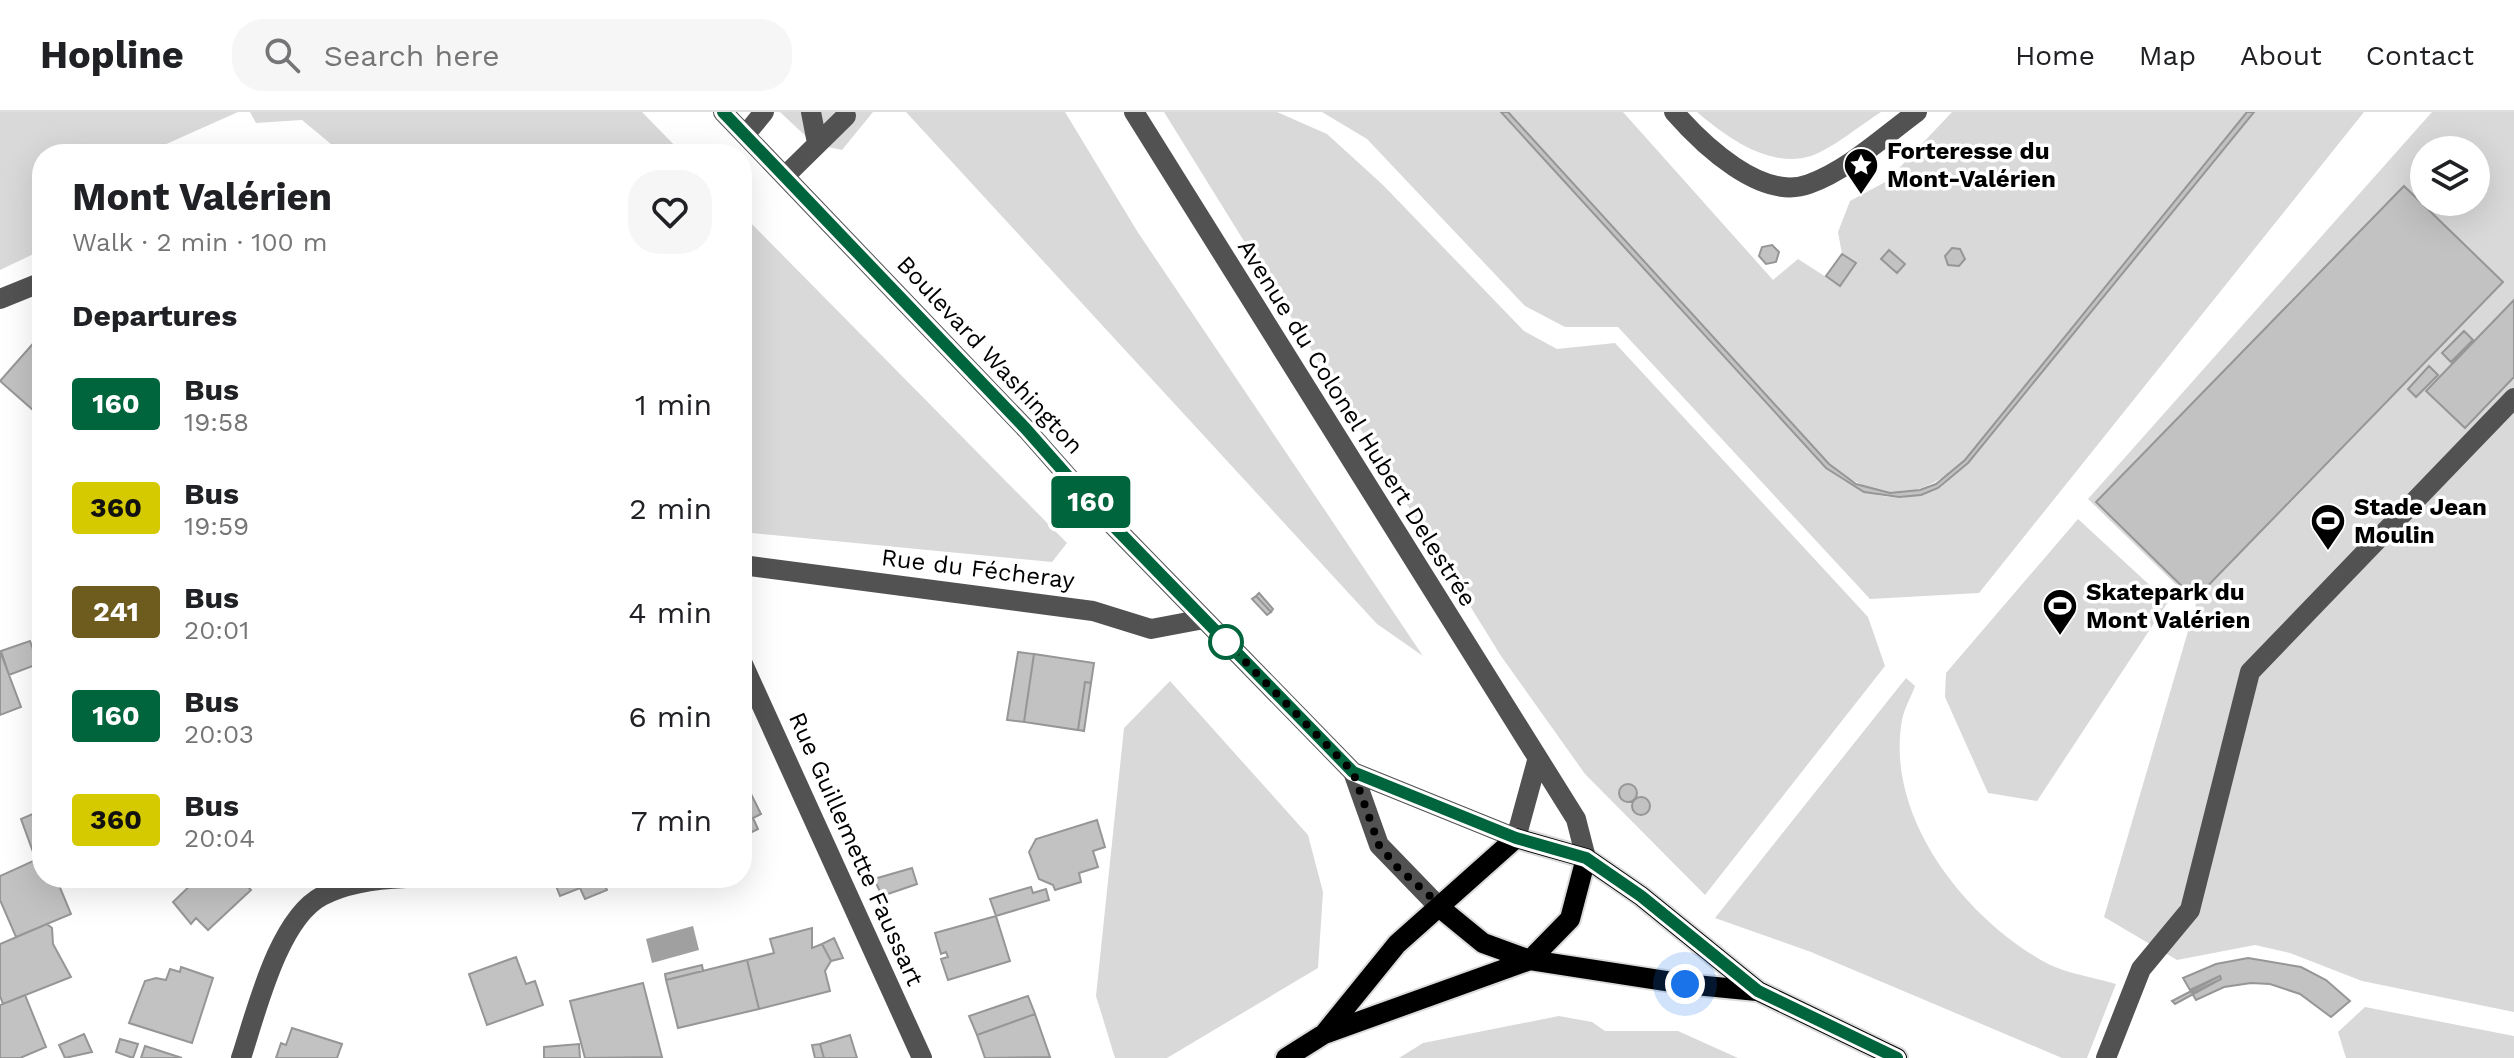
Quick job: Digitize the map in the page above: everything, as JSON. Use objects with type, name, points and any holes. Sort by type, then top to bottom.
[{"type":"main road","points":[[1324,1034],[1397,944],[1516,838],[1586,858],[1641,896],[1758,991],[1897,1058]]},
{"type":"main road","points":[[1286,1058],[1324,1034],[1530,960],[1570,919],[1586,858]]},
{"type":"main road","points":[[1439,907],[1483,943],[1530,960],[1685,984],[1758,991]]},
{"type":"street","name":"Boulevard Washington","points":[[723,112],[1353,772],[1516,838]]},
{"type":"street","points":[[746,134],[764,112]]},
{"type":"street","points":[[811,112],[817,143]]},
{"type":"street","name":"Avenue du Colonel Hubert Delestrée","points":[[1134,112],[1576,819],[1586,858]]},
{"type":"street","points":[[1674,112],[1720,156],[1766,185],[1806,186],[1846,164],[1917,112]]},
{"type":"street","points":[[786,175],[846,116]]},
{"type":"street","points":[[0,299],[32,286]]},
{"type":"street","points":[[2106,1058],[2141,969],[2190,910],[2250,672],[2514,398]]},
{"type":"street","name":"Rue du Fécheray","points":[[752,566],[1093,611],[1151,629],[1204,619]]},
{"type":"street","name":"Rue Guillemette Faussart","points":[[752,684],[922,1058]]},
{"type":"street","points":[[1516,838],[1537,761]]},
{"type":"street","name":"Boulevard Washington","points":[[1353,772],[1379,845],[1439,907]]},
{"type":"street","points":[[241,1058],[281,940],[320,896],[349,888]]},
{"type":"shaded area","points":[[0,112],[238,112],[166,144],[32,144],[32,255],[0,270]]},
{"type":"shaded area","points":[[250,112],[642,112],[673,144],[331,144],[302,120],[256,123]]},
{"type":"shaded area","points":[[780,112],[873,112],[842,150],[814,144]]},
{"type":"shaded area","points":[[906,112],[1065,112],[1137,231],[1423,656],[1377,624]]},
{"type":"shaded area","points":[[1164,112],[1277,112],[1327,134],[1383,185],[1524,331],[1557,349],[1615,343],[1868,617],[1885,666],[1705,895],[1585,774],[1501,656]]},
{"type":"shaded area","points":[[1322,112],[1501,112],[1826,468],[1863,490],[1898,497],[1933,489],[1968,463],[2254,112],[2364,112],[1979,593],[1870,599],[1618,327],[1565,327],[1525,306],[1367,139]]},
{"type":"shaded area","points":[[1508,112],[1623,112],[1773,280],[1798,259],[1840,286],[1856,263],[1842,254],[1838,232],[1850,201],[1887,181],[1952,112],[2247,112],[1965,460],[1931,484],[1898,493],[1865,486],[1829,464]]},
{"type":"shaded area","points":[[1697,112],[1881,112],[1828,148],[1796,159],[1780,158],[1750,148]]},
{"type":"shaded area","name":"Stade Jean Moulin","points":[[2432,112],[2514,112],[2514,1012],[2362,981],[2290,953],[2255,945],[2177,960],[2104,917],[2196,604],[2088,499],[2410,137],[2410,216],[2490,216],[2490,136],[2411,136]]},
{"type":"shaded area","points":[[752,224],[1067,543],[1052,562],[752,533]]},
{"type":"shaded area","name":"Skatepark du Mont Valérien","points":[[2078,519],[2168,602],[2037,801],[1988,793],[1945,697],[1946,673]]},
{"type":"shaded area","points":[[1906,678],[1915,686],[1902,720],[1900,756],[1906,792],[1918,826],[1936,859],[1958,890],[2012,941],[2058,968],[2116,984],[2087,1058],[2062,1058],[1811,952],[1715,918]]},
{"type":"shaded area","points":[[1170,681],[1308,835],[1323,892],[1318,968],[1167,1058],[1115,1058],[1096,996],[1124,728]]},
{"type":"shaded area","points":[[693,926],[699,950],[652,963],[646,939]]},
{"type":"shaded area","points":[[2365,1007],[2514,1036],[2514,1058],[2346,1058],[2338,1032]]},
{"type":"shaded area","points":[[1559,1016],[1592,1022],[1605,1031],[1678,1031],[1738,1058],[1399,1058],[1423,1043]]},
{"type":"building","points":[[1501,112],[1508,112],[1829,464],[1856,484],[1890,493],[1920,490],[1936,484],[1965,460],[2247,112],[2254,112],[1968,463],[1938,488],[1921,495],[1899,497],[1864,492],[1826,468]]},
{"type":"building","points":[[2404,186],[2410,192],[2410,216],[2435,216],[2503,282],[2195,599],[2096,502]]},
{"type":"building","points":[[1772,245],[1779,252],[1776,262],[1766,264],[1759,256],[1762,247]]},
{"type":"building","points":[[1952,248],[1960,249],[1965,259],[1959,266],[1948,265],[1945,256]]},
{"type":"building","points":[[1889,250],[1905,264],[1897,273],[1881,259]]},
{"type":"building","points":[[1842,254],[1856,263],[1840,286],[1826,276]]},
{"type":"building","points":[[2514,300],[2514,377],[2465,428],[2426,391]]},
{"type":"building","points":[[2464,331],[2473,340],[2451,362],[2442,353]]},
{"type":"building","points":[[32,345],[32,409],[0,381]]},
{"type":"building","points":[[2429,366],[2438,375],[2416,397],[2408,389]]},
{"type":"building","points":[[1259,593],[1273,609],[1271,612],[1256,596]]},
{"type":"building","points":[[1256,596],[1271,612],[1267,615],[1252,599]]},
{"type":"building","points":[[30,641],[32,666],[9,675],[1,651]]},
{"type":"building","points":[[0,651],[21,707],[0,715]]},
{"type":"building","points":[[1018,652],[1034,654],[1024,722],[1007,720]]},
{"type":"building","points":[[1034,654],[1094,663],[1091,683],[1085,682],[1078,730],[1024,722]]},
{"type":"building","points":[[1085,682],[1091,683],[1084,731],[1078,730]]},
{"type":"building","points":[[1628,784],[1637,793],[1628,802],[1619,793]]},
{"type":"building","points":[[752,796],[761,814],[753,818],[758,829],[752,832]]},
{"type":"building","points":[[1641,797],[1650,806],[1641,815],[1632,806]]},
{"type":"building","points":[[32,814],[32,849],[21,819]]},
{"type":"building","points":[[1097,820],[1105,847],[1093,851],[1098,867],[1079,873],[1081,882],[1055,890],[1053,885],[1039,879],[1029,852],[1036,839]]},
{"type":"building","points":[[32,862],[32,888],[60,888],[71,914],[16,937],[0,900],[0,876]]},
{"type":"building","points":[[912,868],[917,884],[882,896],[874,879]]},
{"type":"building","points":[[1031,887],[1033,893],[1046,889],[1049,900],[996,916],[990,899]]},
{"type":"building","points":[[188,888],[251,890],[208,930],[196,918],[191,924],[173,902]]},
{"type":"building","points":[[557,888],[580,888],[560,896]]},
{"type":"building","points":[[580,888],[606,888],[607,890],[585,899]]},
{"type":"building","points":[[996,916],[1010,961],[948,980],[941,959],[948,957],[946,952],[941,954],[935,933]]},
{"type":"building","points":[[47,924],[52,928],[53,944],[71,977],[3,1004],[0,996],[0,944]]},
{"type":"building","points":[[812,928],[812,948],[822,944],[831,961],[825,971],[830,991],[759,1009],[747,960],[774,953],[770,939]]},
{"type":"building","points":[[834,938],[843,958],[831,961],[822,944]]},
{"type":"building","points":[[516,957],[526,984],[535,981],[543,1005],[487,1025],[469,974]]},
{"type":"building","points":[[2248,958],[2301,967],[2326,980],[2350,1001],[2331,1017],[2300,994],[2270,984],[2251,983],[2224,987],[2196,1000],[2192,993],[2221,979],[2220,976],[2190,990],[2183,978],[2216,964]]},
{"type":"building","points":[[747,960],[759,1009],[678,1028],[666,980]]},
{"type":"building","points":[[702,965],[703,971],[666,980],[665,974]]},
{"type":"building","points":[[181,967],[213,978],[192,1043],[129,1023],[145,981],[156,978],[166,980],[170,969],[180,972]]},
{"type":"building","points":[[2220,976],[2221,979],[2175,1004],[2172,1001]]},
{"type":"building","points":[[643,983],[662,1057],[585,1058],[570,1001]]},
{"type":"building","points":[[25,995],[46,1047],[20,1058],[0,1058],[0,1005]]},
{"type":"building","points":[[1028,996],[1035,1014],[977,1035],[969,1016]]},
{"type":"building","points":[[1035,1014],[1050,1057],[985,1058],[977,1035]]},
{"type":"building","points":[[292,1028],[342,1044],[337,1058],[276,1058],[281,1043],[286,1045]]},
{"type":"building","points":[[84,1034],[92,1052],[65,1058],[59,1045]]},
{"type":"building","points":[[850,1035],[857,1058],[824,1058],[820,1044]]},
{"type":"building","points":[[120,1039],[138,1044],[133,1058],[116,1052]]},
{"type":"building","points":[[579,1044],[580,1058],[544,1058],[544,1047]]},
{"type":"building","points":[[820,1044],[824,1058],[815,1058],[812,1045]]},
{"type":"building","points":[[145,1046],[182,1058],[141,1058]]},
{"type":"bus line","name":"160","points":[[723,112],[1026,429],[1094,506],[1353,772],[1516,838],[1586,858],[1641,896],[1758,991],[1897,1058]]},
{"type":"place","name":"Forteresse du Mont-Valérien","points":[[1861,196]]},
{"type":"place","name":"Stade Jean Moulin","points":[[2328,552]]},
{"type":"place","name":"Skatepark du Mont Valérien","points":[[2060,637]]},
{"type":"route","points":[[1226,642],[1353,772],[1379,845],[1397,867],[1483,943],[1530,960],[1685,984]]}]
